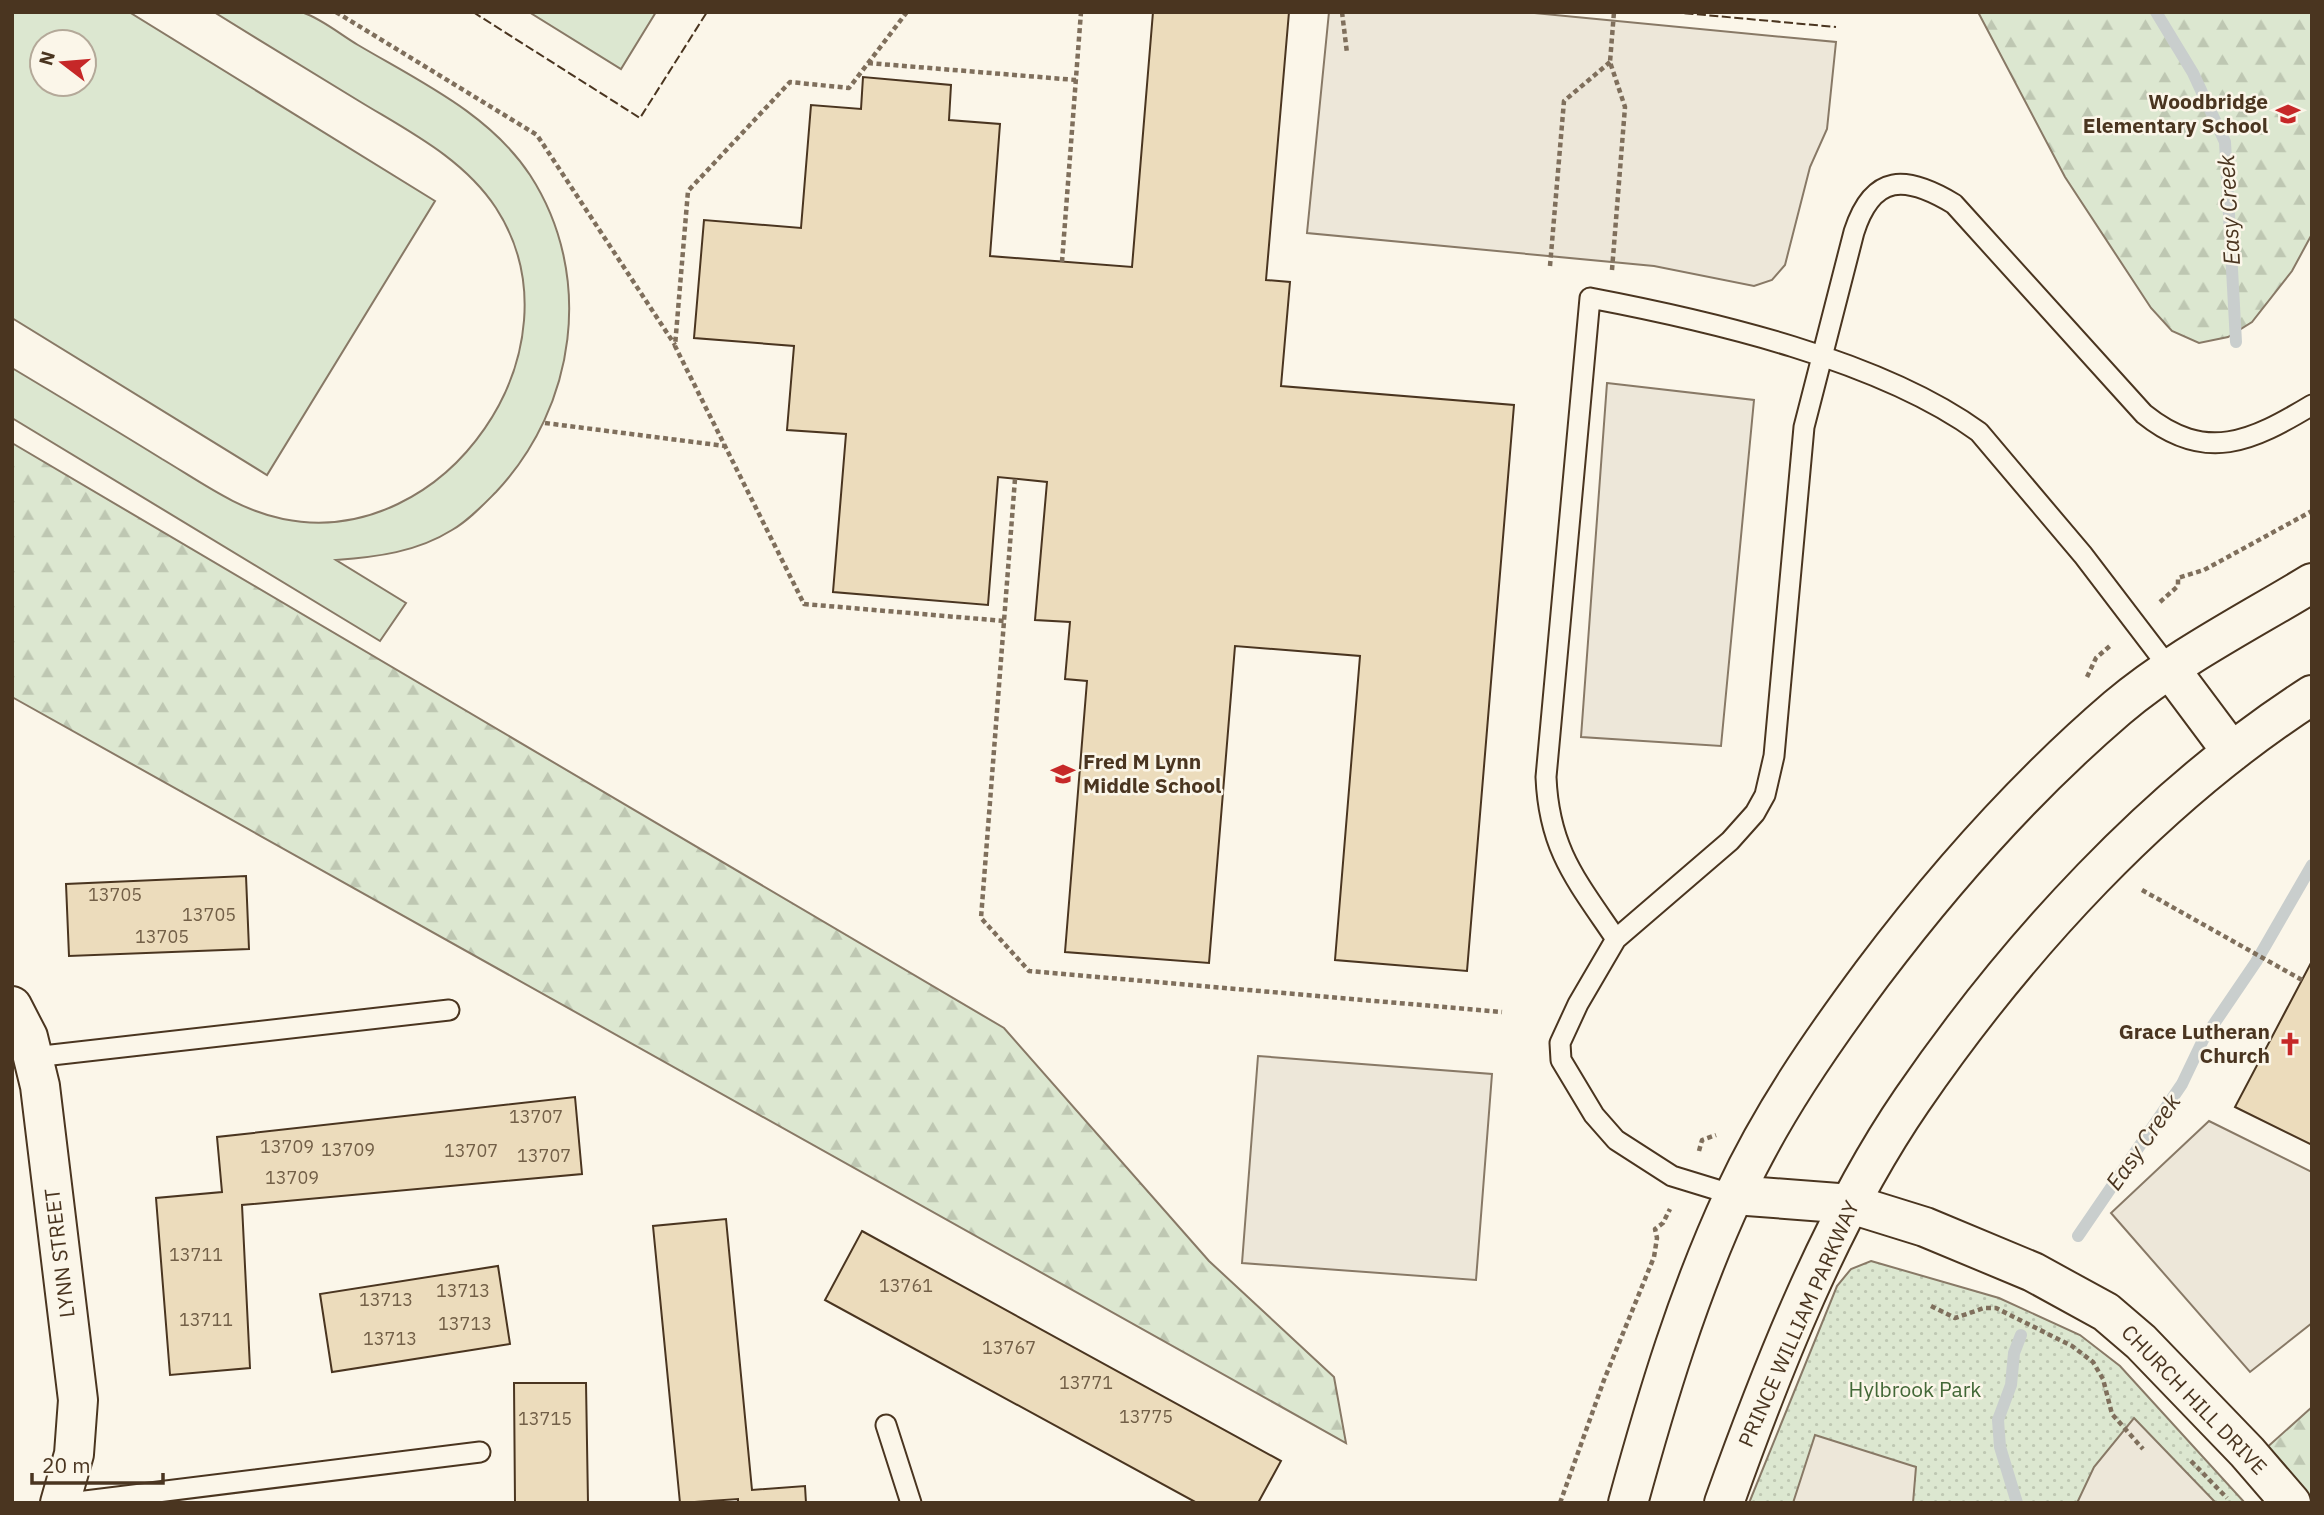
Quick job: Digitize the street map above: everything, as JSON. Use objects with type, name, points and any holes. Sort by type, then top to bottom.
[{"type":"main road","points":[[1628,1503],[1681,1321],[1734,1195],[1808,1061],[1921,909],[2012,806],[2118,707],[2170,669],[2312,583]]},
{"type":"main road","points":[[2170,669],[2232,752]]},
{"type":"main road","name":"PRINCE WILLIAM PARKWAY","points":[[1724,1503],[1757,1413],[1851,1205],[1911,1101],[1991,993],[2084,886],[2232,752],[2312,695]]},
{"type":"main road","name":"LYNN STREET","points":[[12,1006],[34,1057],[78,1400],[74,1454],[60,1503]]},
{"type":"main road","name":"CHURCH HILL DRIVE","points":[[1734,1195],[1851,1205],[1925,1227],[2034,1272],[2105,1312],[2151,1352],[2247,1452],[2291,1503]]},
{"type":"lane","points":[[1734,1195],[1672,1176],[1616,1140],[1594,1115],[1561,1060],[1560,1043],[1566,1027],[1616,939],[1730,841],[1755,813],[1765,795],[1774,756],[1800,454],[1821,357],[1861,211],[1870,197],[1884,186],[1900,183],[1936,193],[1954,204],[2144,414],[2158,426],[2179,436],[2240,442],[2277,426],[2312,405]]},
{"type":"lane","points":[[1616,939],[1559,850],[1547,807],[1546,787],[1590,298],[1673,314],[1821,357],[1900,387],[1960,418],[1979,432],[2083,555],[2170,669]]},
{"type":"lane","points":[[34,1057],[450,1010]]},
{"type":"lane","points":[[886,1425],[911,1503]]},
{"type":"lane","points":[[69,1503],[481,1452]]},
{"type":"path","points":[[336,12],[537,135],[676,346],[804,604],[1003,621]]},
{"type":"path","points":[[676,346],[688,191],[790,82],[849,88],[906,12]]},
{"type":"path","points":[[1062,262],[1082,12]]},
{"type":"path","points":[[1342,12],[1348,53]]},
{"type":"path","points":[[1612,271],[1625,107],[1610,62],[1614,12]]},
{"type":"path","points":[[1550,266],[1564,101],[1610,62]]},
{"type":"path","points":[[868,63],[1076,80]]},
{"type":"path","points":[[545,423],[725,446]]},
{"type":"path","points":[[1015,479],[981,918],[1029,971],[1502,1012]]},
{"type":"path","points":[[2178,586],[2178,578],[2204,570],[2312,511]]},
{"type":"path","points":[[2141,889],[2302,980]]},
{"type":"path","points":[[1560,1503],[1604,1380],[1654,1258],[1657,1238],[1655,1229],[1662,1223]]},
{"type":"path","points":[[1931,1306],[1944,1315],[1955,1318],[1984,1308],[2002,1310],[2072,1346],[2099,1370],[2112,1414],[2143,1449]]},
{"type":"path","points":[[2191,1461],[2232,1503]]},
{"type":"green space","points":[[273,10],[304,13],[325,23],[452,101],[495,134],[514,153],[530,175],[550,214],[563,255],[569,297],[567,339],[559,381],[544,421],[523,458],[496,492],[475,512],[439,537],[396,552],[336,560],[406,603],[380,641],[12,418],[12,368],[235,502],[283,519],[343,521],[398,504],[446,472],[485,428],[512,377],[524,320],[520,263],[496,208],[483,190],[451,160],[415,135],[214,12]]},
{"type":"green space","points":[[12,12],[129,12],[435,201],[267,475],[12,318]]},
{"type":"green space","points":[[529,12],[656,12],[621,69]]},
{"type":"green space","points":[[1978,12],[2312,12],[2312,234],[2292,271],[2252,322],[2228,337],[2199,343],[2172,331],[2151,308],[2065,177]]},
{"type":"green space","points":[[12,443],[1004,1028],[1209,1261],[1334,1377],[1346,1443],[12,697]]},
{"type":"green space","name":"Hylbrook Park","points":[[1871,1261],[1999,1298],[2080,1335],[2120,1366],[2245,1503],[1749,1503],[1837,1286],[1851,1269]]},
{"type":"green space","points":[[2312,1407],[2312,1501],[2264,1450]]},
{"type":"shaded area","points":[[1329,12],[1523,12],[1836,42],[1827,129],[1810,167],[1785,265],[1772,280],[1754,286],[1654,266],[1307,233]]},
{"type":"shaded area","points":[[1607,383],[1754,400],[1721,746],[1581,737]]},
{"type":"shaded area","points":[[1258,1056],[1492,1074],[1476,1280],[1242,1263]]},
{"type":"shaded area","points":[[2209,1121],[2312,1172],[2312,1323],[2250,1372],[2111,1213]]},
{"type":"shaded area","points":[[2134,1418],[2216,1503],[2077,1503],[2094,1467]]},
{"type":"shaded area","points":[[1815,1435],[1916,1467],[1913,1503],[1793,1503]]},
{"type":"building","points":[[1153,12],[1289,12],[1266,280],[1290,282],[1281,386],[1514,405],[1467,971],[1335,960],[1360,656],[1235,646],[1209,963],[1065,952],[1087,681],[1065,679],[1070,622],[1035,620],[1047,482],[998,477],[988,605],[833,592],[846,434],[787,430],[794,346],[694,338],[704,220],[801,228],[811,105],[861,109],[863,77],[951,85],[949,120],[1000,124],[990,256],[1132,267]]},
{"type":"building","points":[[246,876],[249,949],[69,956],[66,884]]},
{"type":"building","name":"Grace Lutheran Church","points":[[2312,961],[2312,1145],[2235,1107]]},
{"type":"building","points":[[575,1097],[582,1174],[242,1205],[250,1368],[170,1375],[156,1198],[222,1192],[217,1137]]},
{"type":"building","points":[[726,1219],[752,1490],[805,1486],[806,1503],[738,1503],[738,1499],[680,1503],[653,1226]]},
{"type":"building","points":[[862,1231],[1281,1461],[1258,1503],[1197,1503],[825,1300]]},
{"type":"building","points":[[498,1266],[510,1344],[332,1372],[320,1294]]},
{"type":"building","points":[[514,1383],[586,1383],[588,1503],[515,1503]]},
{"type":"waterway","name":"Easy Creek","points":[[2156,12],[2193,73],[2225,142],[2236,342]]},
{"type":"waterway","name":"Easy Creek","points":[[2078,1236],[2182,1084],[2203,1040],[2256,962],[2312,865]]},
{"type":"waterway","name":"Easy Creek","points":[[2017,1503],[2000,1447],[1998,1420],[2011,1385],[2014,1353],[2021,1335]]},
{"type":"fence","points":[[473,12],[640,118],[707,12]]},
{"type":"fence","points":[[1672,12],[1836,27]]},
{"type":"place","name":"Woodbridge Elementary School","points":[[2288,114]]},
{"type":"place","name":"Fred M Lynn Middle School","points":[[1063,774]]},
{"type":"place","name":"Grace Lutheran Church","points":[[2290,1044]]}]
